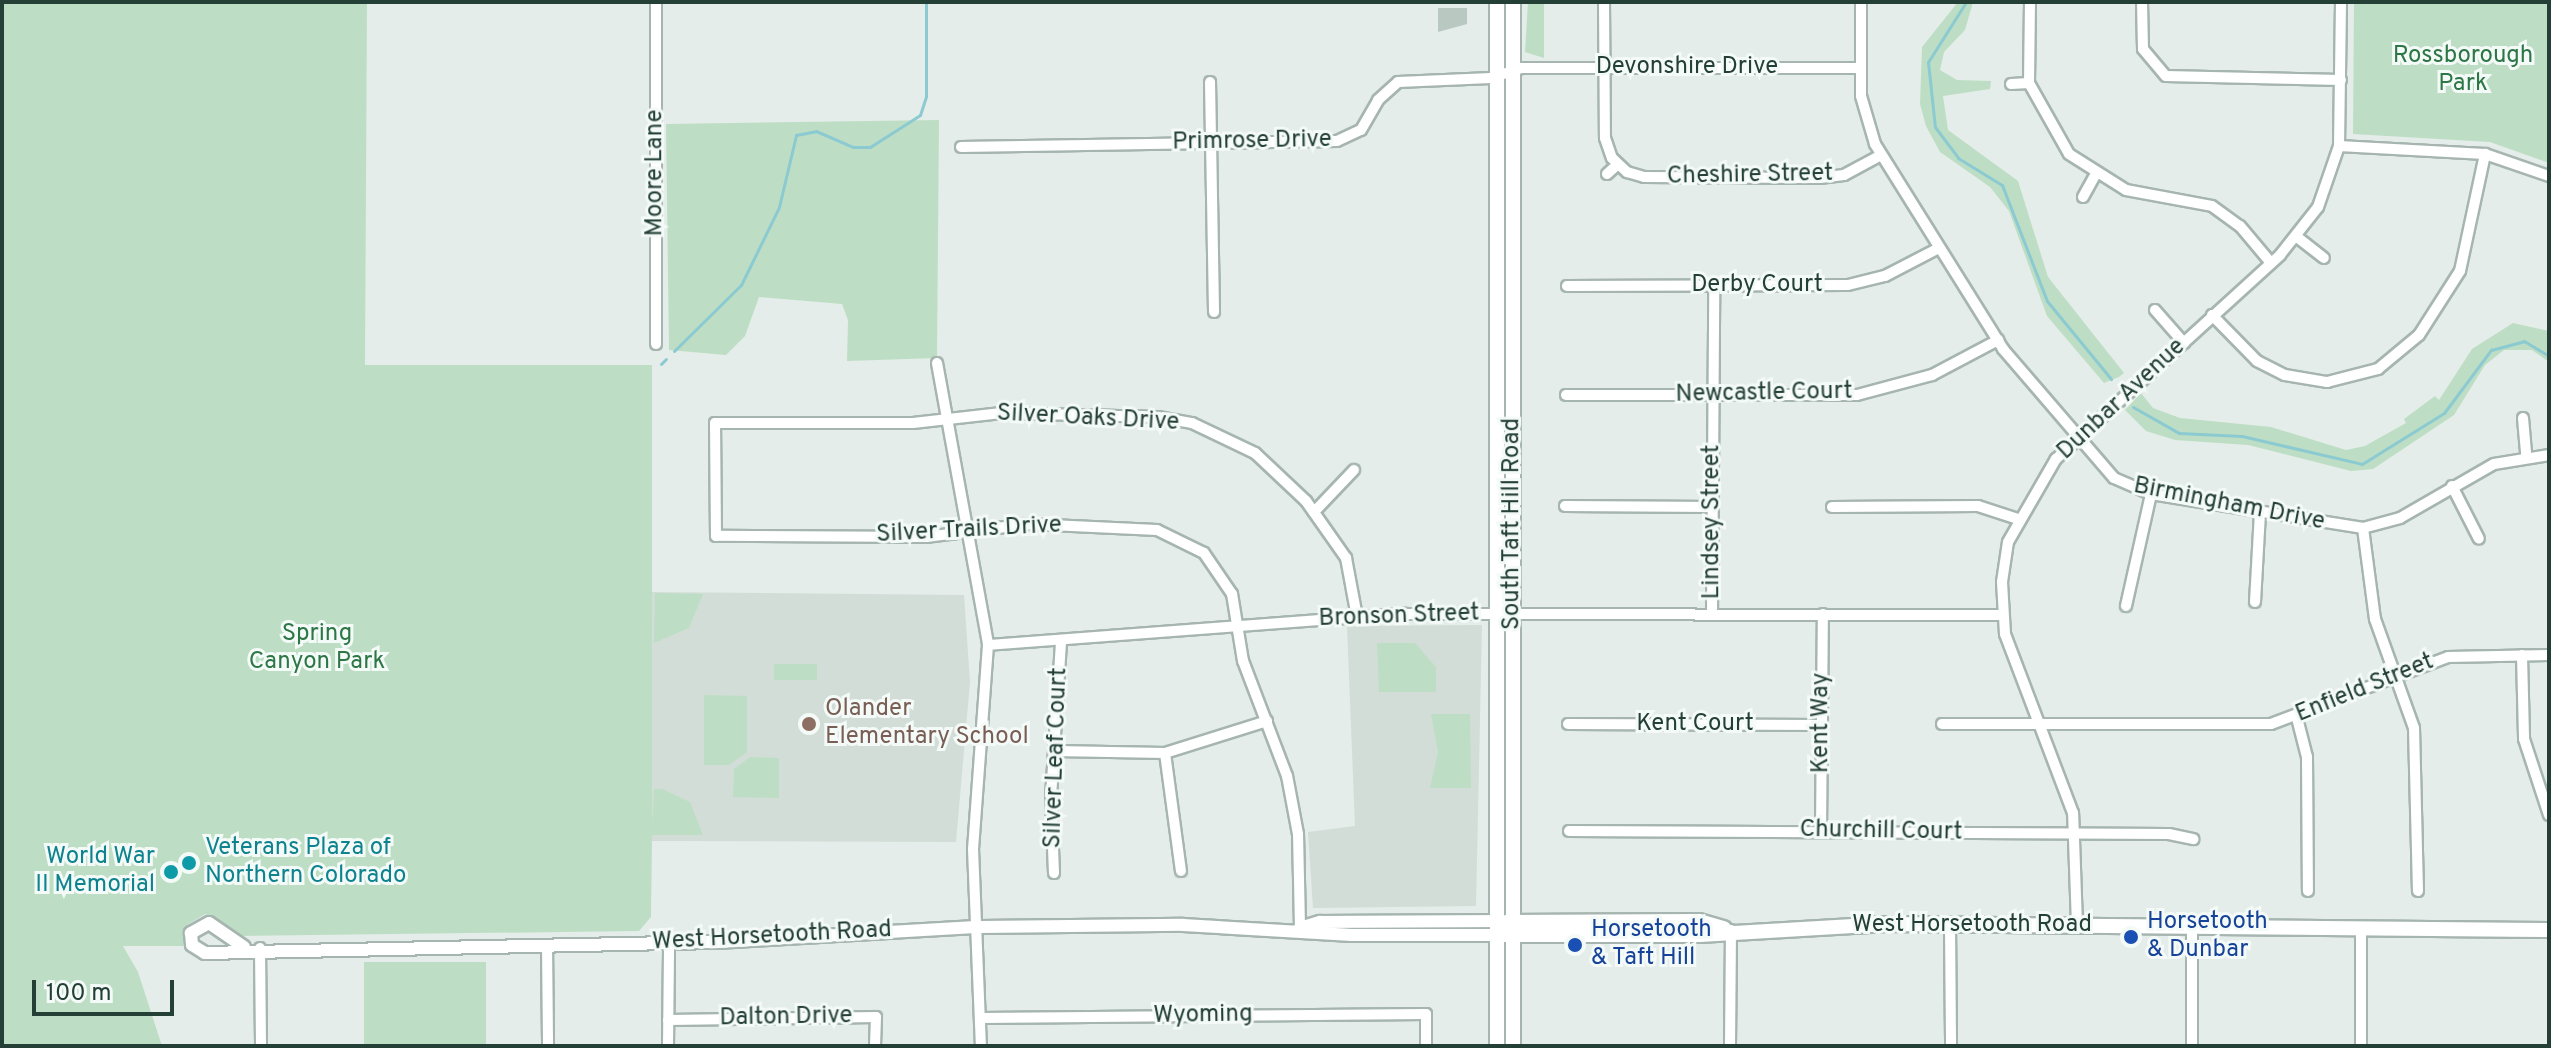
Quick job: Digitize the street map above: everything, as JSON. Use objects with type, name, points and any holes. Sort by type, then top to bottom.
[{"type":"main road","name":"South Taft Hill Road","points":[[1497,2],[1497,1046]]},
{"type":"main road","name":"South Taft Hill Road","points":[[1513,2],[1513,1046]]},
{"type":"main road","name":"West Horsetooth Road","points":[[1497,928],[1700,935],[1731,930],[1950,925],[2549,930]]},
{"type":"street","name":"Moore Lane","points":[[656,2],[656,344]]},
{"type":"street","points":[[1604,2],[1605,138],[1617,165],[1607,174]]},
{"type":"street","name":"Birmingham Drive","points":[[1861,2],[1863,109],[1881,155],[1998,340],[2076,440],[2114,478],[2151,494],[2363,528],[2400,518],[2481,468],[2526,456],[2549,455]]},
{"type":"street","points":[[2030,2],[2029,83],[2061,145],[2095,175],[2126,190],[2212,206],[2240,226],[2271,263]]},
{"type":"street","points":[[2142,2],[2143,49],[2166,76],[2341,80]]},
{"type":"street","name":"Dunbar Avenue","points":[[2077,925],[2077,834],[2010,655],[2002,615],[2004,564],[2018,519],[2050,466],[2297,237],[2327,189],[2339,146],[2341,2]]},
{"type":"street","name":"Devonshire Drive","points":[[1513,70],[1604,67],[1861,68]]},
{"type":"street","name":"Primrose Drive","points":[[961,147],[1345,140],[1361,130],[1384,92],[1398,82],[1497,77],[1513,70]]},
{"type":"street","points":[[1210,82],[1214,312]]},
{"type":"street","points":[[2011,84],[2029,83]]},
{"type":"street","points":[[2339,146],[2485,154],[2549,176]]},
{"type":"street","points":[[2212,315],[2257,361],[2285,375],[2327,382],[2378,369],[2419,335],[2460,271],[2485,154]]},
{"type":"street","name":"Cheshire Street","points":[[1617,165],[1644,177],[1820,178],[1844,175],[1881,155]]},
{"type":"street","points":[[2083,197],[2095,175]]},
{"type":"street","points":[[2297,237],[2324,258]]},
{"type":"street","name":"Derby Court","points":[[1567,286],[1848,285],[1885,276],[1939,248]]},
{"type":"street","name":"Lindsey Street","points":[[1712,614],[1714,287]]},
{"type":"street","points":[[2155,310],[2184,343]]},
{"type":"street","name":"Newcastle Court","points":[[1566,395],[1866,393],[1932,375],[1998,340]]},
{"type":"street","points":[[937,363],[943,418],[969,534],[988,645],[973,826],[980,927],[981,1046]]},
{"type":"street","name":"Silver Oaks Drive","points":[[716,536],[715,423],[1124,415],[1192,423],[1255,453],[1314,512],[1346,558],[1357,617]]},
{"type":"street","points":[[2523,418],[2526,456]]},
{"type":"street","points":[[1314,512],[1354,470]]},
{"type":"street","points":[[2452,486],[2479,539]]},
{"type":"street","points":[[2126,606],[2151,494]]},
{"type":"street","points":[[1565,506],[1713,507]]},
{"type":"street","points":[[1832,507],[1978,506],[2018,519]]},
{"type":"street","points":[[2255,602],[2260,513]]},
{"type":"street","name":"Silver Trails Drive","points":[[716,536],[969,534],[1029,524],[1170,533],[1194,545],[1220,570],[1238,628],[1243,661],[1267,721],[1294,805],[1300,928]]},
{"type":"street","points":[[2363,528],[2368,591],[2417,749],[2418,891]]},
{"type":"street","name":"Bronson Street","points":[[988,645],[1061,643],[1357,617],[1497,613],[2002,615]]},
{"type":"street","name":"Kent Way","points":[[1821,831],[1823,614]]},
{"type":"street","name":"Silver Leaf Court","points":[[1054,873],[1055,751],[1061,643]]},
{"type":"street","points":[[2522,655],[2524,739],[2549,815]]},
{"type":"street","name":"Enfield Street","points":[[1942,724],[2262,724],[2297,718],[2448,657],[2549,655]]},
{"type":"street","points":[[2297,718],[2307,757],[2308,891]]},
{"type":"street","points":[[1055,751],[1165,753],[1267,721]]},
{"type":"street","name":"Kent Court","points":[[1568,724],[1822,725]]},
{"type":"street","points":[[1165,753],[1181,871]]},
{"type":"street","name":"Churchill Court","points":[[1569,831],[2077,834],[2193,839]]},
{"type":"street","name":"West Horsetooth Road","points":[[244,947],[669,943],[980,927],[1300,928],[1320,922],[1497,928]]},
{"type":"street","points":[[1950,925],[1951,1046]]},
{"type":"street","points":[[2192,926],[2192,1046]]},
{"type":"street","points":[[2361,927],[2361,1046]]},
{"type":"street","points":[[1730,1046],[1731,930]]},
{"type":"street","points":[[668,1046],[669,943]]},
{"type":"street","points":[[547,945],[548,1046]]},
{"type":"street","points":[[260,948],[261,1046]]},
{"type":"street","name":"Wyoming","points":[[981,1018],[1426,1014],[1426,1046]]},
{"type":"street","name":"Dalton Drive","points":[[668,1020],[876,1017],[875,1046]]},
{"type":"shaded area","name":"Olander Elementary School","points":[[652,592],[964,595],[970,682],[956,842],[652,841]]},
{"type":"shaded area","points":[[1482,625],[1476,906],[1313,908],[1308,832],[1355,826],[1347,626]]},
{"type":"green space","name":"Spring Canyon Park","points":[[2,2],[367,2],[365,365],[652,365],[652,828],[654,789],[662,789],[690,802],[703,835],[652,835],[651,917],[639,931],[239,936],[205,914],[184,927],[184,946],[123,946],[138,972],[162,1046],[2,1046]]},
{"type":"green space","points":[[1528,2],[1544,2],[1544,58],[1525,52]]},
{"type":"green space","points":[[1958,2],[1973,2],[1965,30],[1944,52],[1940,70],[1957,80],[1991,81],[1990,89],[1943,96],[1948,130],[2018,181],[2048,277],[2124,373],[2119,377],[2104,383],[2047,316],[2009,211],[1990,187],[1940,152],[1926,126],[1920,104],[1922,47]]},
{"type":"green space","name":"Rossborough Park","points":[[2354,2],[2549,2],[2549,163],[2490,142],[2353,134]]},
{"type":"green space","points":[[939,120],[937,358],[847,361],[848,320],[842,304],[759,297],[745,336],[726,355],[669,350],[666,124]]},
{"type":"green space","points":[[2513,323],[2549,331],[2549,362],[2532,350],[2504,350],[2485,365],[2454,415],[2373,469],[2351,471],[2248,445],[2175,440],[2146,431],[2125,410],[2141,393],[2153,408],[2180,418],[2271,427],[2346,450],[2365,446],[2406,423],[2404,419],[2435,396],[2439,400],[2472,349]]},
{"type":"green space","points":[[655,593],[703,594],[689,628],[654,643]]},
{"type":"green space","points":[[1377,643],[1415,643],[1436,667],[1436,692],[1379,692]]},
{"type":"green space","points":[[774,664],[817,664],[817,680],[774,680]]},
{"type":"green space","points":[[704,695],[747,696],[747,752],[729,765],[704,765]]},
{"type":"green space","points":[[1431,714],[1470,714],[1471,788],[1430,788],[1438,752]]},
{"type":"green space","points":[[750,757],[779,758],[779,798],[733,797],[734,769]]},
{"type":"green space","points":[[364,962],[486,962],[486,1046],[364,1046]]},
{"type":"building","points":[[1438,8],[1467,8],[1467,24],[1438,32]]},
{"type":"waterway","points":[[674,351],[741,285],[779,207],[796,135],[816,131],[853,147],[870,147],[920,115],[926,96],[926,2]]},
{"type":"waterway","points":[[1966,2],[1928,62],[1935,127],[1958,158],[2002,185],[2047,301],[2111,379]]},
{"type":"waterway","points":[[2133,407],[2179,433],[2242,436],[2362,464],[2444,413],[2491,350],[2524,341],[2549,356]]},
{"type":"waterway","points":[[661,364],[666,359]]},
{"type":"place","name":"Olander Elementary School","points":[[809,724]]},
{"type":"place","name":"Veterans Plaza of Northern Colorado","points":[[189,863]]},
{"type":"place","name":"World War II Memorial","points":[[171,872]]},
{"type":"place","name":"Horsetooth & Dunbar","points":[[2131,937]]},
{"type":"place","name":"Horsetooth & Taft Hill","points":[[1575,945]]}]
